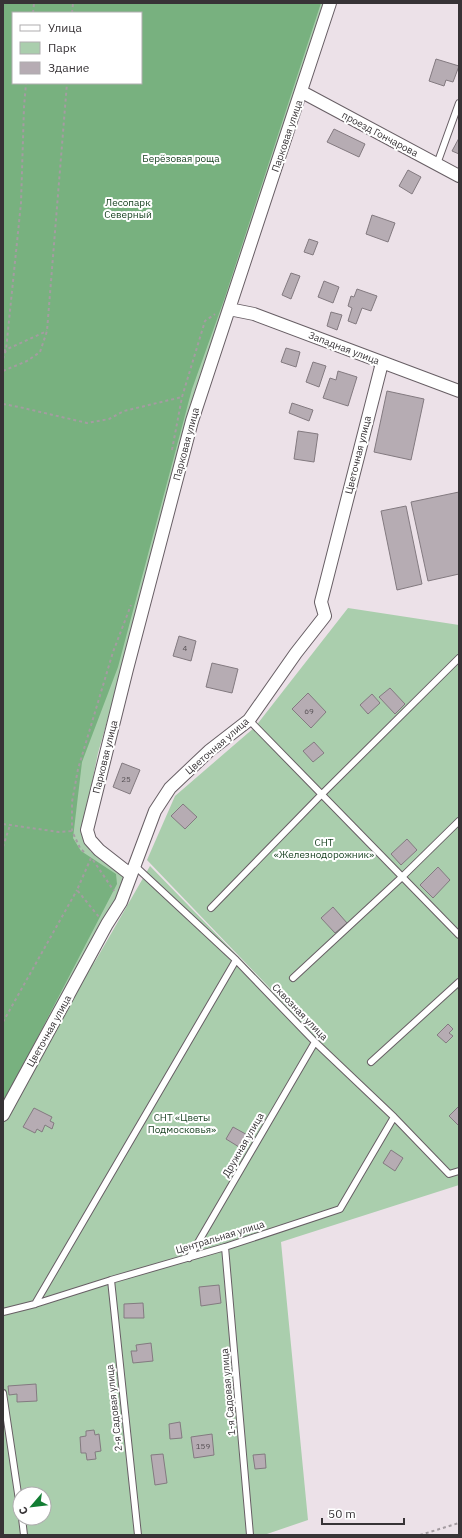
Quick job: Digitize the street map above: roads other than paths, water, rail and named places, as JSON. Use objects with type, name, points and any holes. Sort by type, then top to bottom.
[{"type":"street","name":"Парковая улица","points":[[133,870],[94,845],[90,840],[87,830],[127,669],[192,421],[302,92],[330,3]]},
{"type":"street","name":"проезд Гончарова","points":[[302,92],[459,176]]},
{"type":"street","name":"Западная улица","points":[[229,309],[254,314],[459,391]]},
{"type":"street","name":"Цветочная улица","points":[[3,1115],[107,924],[121,902],[155,811],[170,788],[209,751],[249,720],[296,653],[325,616],[321,602],[382,362]]},
{"type":"lane","points":[[437,164],[459,103]]},
{"type":"lane","points":[[211,908],[459,658]]},
{"type":"lane","points":[[249,720],[459,935]]},
{"type":"lane","points":[[293,978],[402,877],[459,821]]},
{"type":"lane","name":"Сквозная улица","points":[[133,870],[236,960],[315,1042],[394,1117],[449,1174],[459,1170]]},
{"type":"lane","points":[[36,1304],[236,960]]},
{"type":"lane","points":[[371,1062],[459,982]]},
{"type":"lane","name":"Дружная улица","points":[[189,1258],[315,1042]]},
{"type":"lane","name":"Центральная улица","points":[[3,1312],[36,1304],[111,1280],[225,1247],[340,1209],[394,1117]]},
{"type":"lane","name":"1-я Садовая улица","points":[[225,1247],[250,1535]]},
{"type":"lane","name":"2-я Садовая улица","points":[[111,1280],[138,1535]]},
{"type":"lane","points":[[3,1394],[17,1486]]},
{"type":"park label","name":"Берёзовая роща","points":[[181,158]]},
{"type":"park label","name":"Лесопарк Северный","points":[[128,208]]},
{"type":"park label","name":"СНТ «Железнодорожник»","points":[[324,848]]},
{"type":"park label","name":"СНТ «Цветы Подмосковья»","points":[[182,1122]]}]
